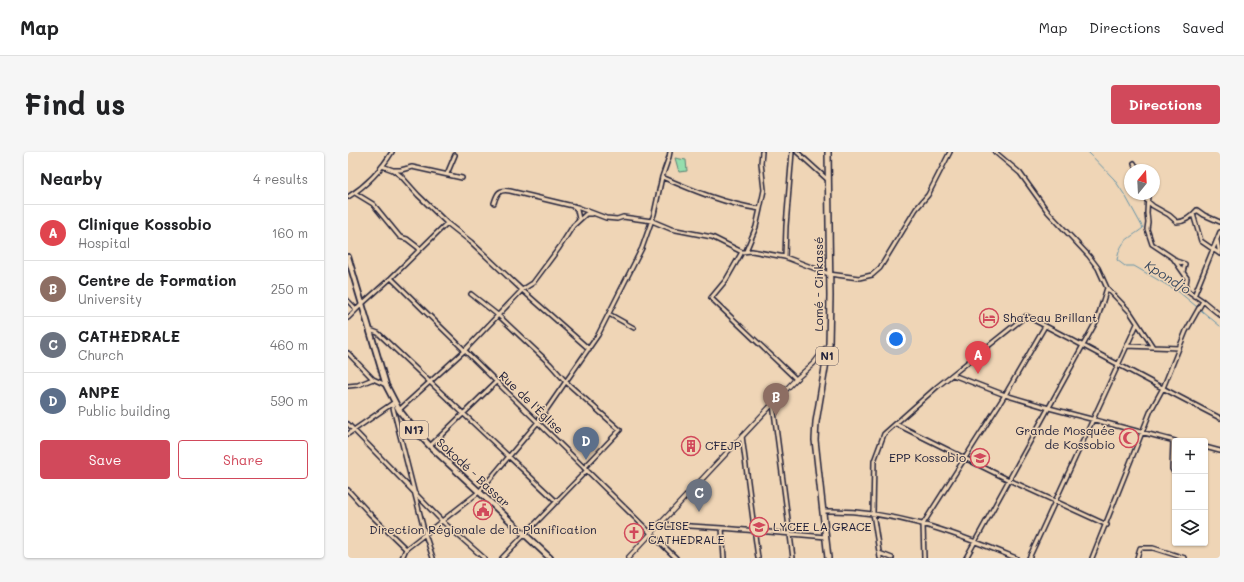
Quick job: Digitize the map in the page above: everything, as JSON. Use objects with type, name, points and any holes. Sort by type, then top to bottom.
[{"type":"highway","name":"Lomé - Cinkassé","points":[[828,152],[829,344],[815,432],[828,558]]},
{"type":"main road","name":"Sokodé - Bassar","points":[[348,257],[386,385],[393,402],[414,429],[430,446],[550,558]]},
{"type":"street","points":[[348,197],[372,180],[392,152]]},
{"type":"street","points":[[402,558],[406,549],[479,492],[538,422],[589,349],[598,335],[642,248],[652,222],[662,177],[670,152]]},
{"type":"street","points":[[746,251],[756,227],[764,190],[762,152]]},
{"type":"street","points":[[786,257],[786,226],[792,152]]},
{"type":"street","points":[[796,152],[828,180]]},
{"type":"street","points":[[494,203],[497,193],[504,190],[574,206],[606,218],[617,219],[622,217],[652,222],[671,229],[712,237],[742,252],[752,251],[786,257],[829,274],[859,278],[872,275],[880,268],[916,209],[928,195],[950,152]]},
{"type":"street","points":[[995,152],[1020,173],[1048,212],[1089,256],[1098,268],[1107,288],[1130,312],[1153,347]]},
{"type":"street","points":[[447,174],[454,155]]},
{"type":"street","points":[[382,166],[393,170],[401,176],[408,185],[448,223],[589,349]]},
{"type":"street","points":[[393,170],[402,170],[412,167],[462,178]]},
{"type":"street","points":[[662,177],[733,204],[760,209]]},
{"type":"street","points":[[355,193],[373,204],[400,237],[407,239],[420,249]]},
{"type":"street","points":[[1148,201],[1153,206],[1169,214],[1177,222],[1182,222],[1197,210],[1220,222]]},
{"type":"street","points":[[1148,201],[1148,222],[1146,229],[1152,244],[1173,258],[1187,278],[1185,289],[1220,315]]},
{"type":"street","points":[[574,206],[577,210],[579,219]]},
{"type":"street","points":[[399,410],[464,351],[522,290],[533,283],[559,248],[572,226],[586,214],[594,213]]},
{"type":"street","points":[[1193,214],[1201,241],[1220,254]]},
{"type":"street","points":[[348,318],[448,223]]},
{"type":"street","points":[[1194,296],[1220,232]]},
{"type":"street","points":[[1216,240],[1220,254]]},
{"type":"street","points":[[742,252],[726,280],[711,298],[796,380]]},
{"type":"street","name":"Rue de l'Église","points":[[391,278],[676,558]]},
{"type":"street","points":[[966,558],[974,541],[1084,345],[1097,320],[1107,288]]},
{"type":"street","points":[[471,294],[498,316],[550,364],[566,382],[620,430],[557,502],[502,558]]},
{"type":"street","points":[[348,302],[356,309]]},
{"type":"street","points":[[1092,558],[1107,525],[1151,410],[1186,331],[1202,303]]},
{"type":"street","points":[[609,314],[634,328]]},
{"type":"street","points":[[880,558],[873,513],[874,461],[884,434],[953,375],[1026,316],[1084,345],[1220,418]]},
{"type":"street","points":[[1029,558],[1118,364],[1138,324]]},
{"type":"street","points":[[924,558],[923,524],[1005,395],[1045,326]]},
{"type":"street","points":[[370,330],[378,333],[557,502]]},
{"type":"street","points":[[628,558],[742,436],[814,363],[829,344]]},
{"type":"street","points":[[1127,346],[1179,348]]},
{"type":"street","points":[[348,353],[372,379],[386,385]]},
{"type":"street","points":[[953,375],[1005,395],[1092,420],[1172,440]]},
{"type":"street","points":[[348,386],[358,385],[372,379]]},
{"type":"street","points":[[430,446],[496,382]]},
{"type":"street","points":[[348,434],[393,402],[425,534],[433,558]]},
{"type":"street","points":[[773,404],[794,558]]},
{"type":"street","points":[[348,424],[442,521],[484,558]]},
{"type":"street","points":[[896,424],[1009,480],[1107,525]]},
{"type":"street","points":[[742,436],[758,558]]},
{"type":"street","points":[[1208,449],[1220,451]]},
{"type":"street","points":[[348,490],[406,549]]},
{"type":"street","points":[[822,511],[849,510],[873,513],[923,524],[974,541],[1016,558]]},
{"type":"street","points":[[659,524],[826,537]]},
{"type":"street","points":[[722,528],[724,558]]},
{"type":"street","points":[[1137,558],[1140,548],[1153,548],[1185,558]]},
{"type":"street","points":[[879,553],[892,558]]},
{"type":"green space","points":[[675,158],[686,160],[687,171],[679,172]]},
{"type":"waterway","name":"Kpondjo","points":[[1088,152],[1114,179],[1143,228],[1123,244],[1117,260],[1125,266],[1134,266],[1179,292],[1220,326]]},
{"type":"place","name":"Shateau Brillant","points":[[989,318]]},
{"type":"place","name":"Clinique Kossobio","points":[[978,374]]},
{"type":"place","name":"Centre de Formation","points":[[776,416]]},
{"type":"place","name":"Grande Mosquée de Kossobio","points":[[1129,438]]},
{"type":"place","name":"CFEJP","points":[[691,446]]},
{"type":"place","name":"EPP Kossobio","points":[[980,458]]},
{"type":"place","name":"ANPE","points":[[586,460]]},
{"type":"place","name":"Direction Régionale de la Planification","points":[[483,510]]},
{"type":"place","name":"CATHEDRALE","points":[[699,512]]},
{"type":"place","name":"LYCEE LA GRACE","points":[[759,527]]},
{"type":"place","name":"EGLISE CATHEDRALE","points":[[634,533]]}]
